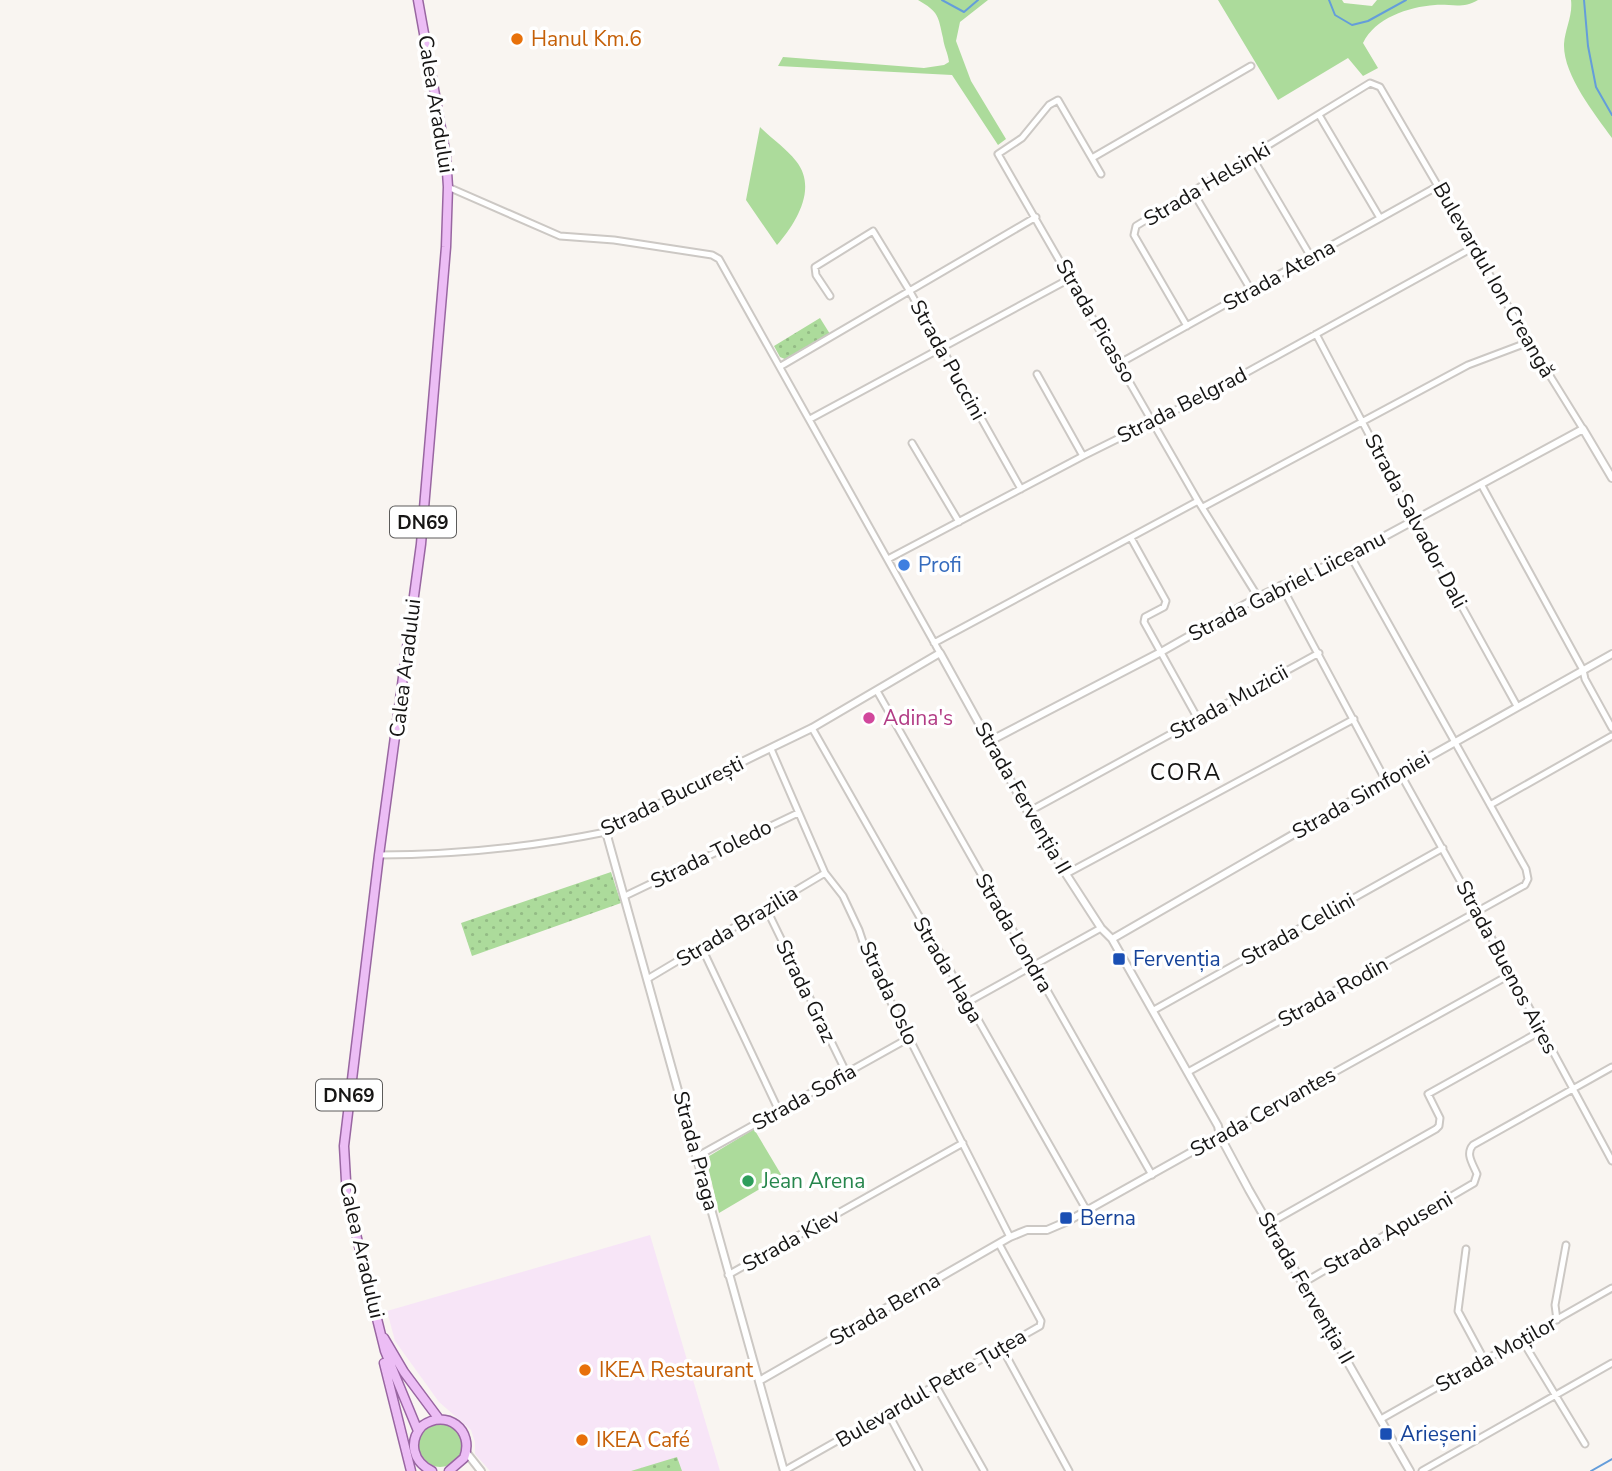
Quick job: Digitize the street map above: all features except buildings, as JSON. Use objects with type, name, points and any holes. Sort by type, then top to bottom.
[{"type":"main road","name":"Calea Aradului","points":[[418,0],[440,116],[448,187],[439,352],[421,544],[379,855],[344,1146],[347,1198],[381,1333],[390,1367],[418,1431]]},
{"type":"main road","name":"Calea Aradului","points":[[381,1333],[404,1372],[439,1419]]},
{"type":"main road","name":"DN69","points":[[381,1333],[381,1352],[411,1471]]},
{"type":"main road","name":"DN69","points":[[439,1419],[459,1426],[467,1441],[467,1452]]},
{"type":"main road","points":[[418,1431],[427,1422],[439,1419]]},
{"type":"main road","name":"DN69","points":[[418,1431],[414,1450],[420,1467],[432,1471]]},
{"type":"main road","points":[[449,1471],[460,1464],[467,1452]]},
{"type":"street","points":[[1101,174],[1092,158],[1251,66]]},
{"type":"street","name":"Strada Helsinki","points":[[1187,326],[1133,232],[1136,226],[1370,83],[1375,83]]},
{"type":"street","name":"Bulevardul Ion Creangă","points":[[1375,83],[1380,86],[1529,342],[1612,478]]},
{"type":"street","name":"Strada Picasso","points":[[1092,158],[1058,100],[1049,105],[1022,138],[998,154],[1198,501],[1258,597]]},
{"type":"street","points":[[1319,115],[1380,218]]},
{"type":"street","points":[[1252,157],[1311,257]]},
{"type":"street","name":"Strada Atena","points":[[1120,363],[1438,186]]},
{"type":"street","name":"Strada Fervenția II","points":[[448,187],[560,236],[614,240],[712,255],[726,267],[1028,812],[1101,928],[1112,939],[1154,1010],[1268,1224],[1410,1471]]},
{"type":"street","points":[[1193,192],[1251,290]]},
{"type":"street","points":[[781,366],[1036,217]]},
{"type":"street","name":"Strada Puccini","points":[[830,296],[816,275],[816,267],[873,231],[1021,489]]},
{"type":"street","name":"Strada Belgrad","points":[[888,559],[1083,456],[1154,422],[1474,247]]},
{"type":"street","points":[[810,419],[1071,278]]},
{"type":"street","name":"Strada Salvador Dali","points":[[1316,334],[1414,520],[1517,706]]},
{"type":"street","points":[[1203,507],[1468,365],[1529,342]]},
{"type":"street","points":[[1037,374],[1083,456]]},
{"type":"street","name":"Strada Gabriel Liiceanu","points":[[990,741],[1161,652],[1281,585],[1350,555],[1583,429]]},
{"type":"street","points":[[912,443],[959,522]]},
{"type":"street","points":[[1481,484],[1612,727]]},
{"type":"street","points":[[934,643],[1198,501]]},
{"type":"street","points":[[1131,538],[1166,601],[1164,607],[1144,619],[1198,719]]},
{"type":"street","points":[[1350,555],[1490,805],[1612,736]]},
{"type":"street","points":[[1281,585],[1386,781]]},
{"type":"street","name":"Strada București","points":[[379,855],[495,849],[606,832],[811,728],[940,653]]},
{"type":"street","name":"Strada Muzicii","points":[[1028,812],[1319,653]]},
{"type":"street","name":"Strada Simfoniei","points":[[1112,939],[1612,654]]},
{"type":"street","name":"Strada Londra","points":[[877,691],[1152,1175]]},
{"type":"street","points":[[1066,874],[1354,719]]},
{"type":"street","name":"Strada Haga","points":[[811,728],[1087,1211]]},
{"type":"street","name":"Strada Oslo","points":[[771,749],[825,873],[843,896],[868,957],[1010,1237]]},
{"type":"street","name":"Strada Buenos Aires","points":[[1400,773],[1612,1161]]},
{"type":"street","name":"Strada Rodin","points":[[1188,1072],[1525,885],[1528,879],[1526,869],[1490,805]]},
{"type":"street","name":"Strada Toledo","points":[[625,896],[798,813]]},
{"type":"street","name":"Strada Praga","points":[[606,832],[649,978],[728,1275],[784,1471]]},
{"type":"street","name":"Strada Cellini","points":[[1154,1010],[1443,848]]},
{"type":"street","name":"Strada Brazilia","points":[[649,978],[825,873]]},
{"type":"street","name":"Strada Graz","points":[[765,908],[847,1074]]},
{"type":"street","points":[[967,1003],[1101,928]]},
{"type":"street","points":[[701,946],[779,1111]]},
{"type":"street","name":"Strada Cervantes","points":[[1010,1237],[1027,1230],[1047,1230],[1087,1211],[1511,974]]},
{"type":"street","points":[[1268,1224],[1436,1129],[1440,1118],[1428,1094],[1541,1031]]},
{"type":"street","name":"Strada Sofia","points":[[698,1156],[909,1038]]},
{"type":"street","points":[[1572,1090],[1612,1067]]},
{"type":"street","name":"Strada Apuseni","points":[[1303,1283],[1474,1183],[1477,1174],[1468,1155],[1473,1145],[1572,1090]]},
{"type":"street","name":"Strada Kiev","points":[[728,1275],[963,1143]]},
{"type":"street","name":"Strada Berna","points":[[759,1381],[1010,1237]]},
{"type":"street","name":"Bulevardul Petre Țuțea","points":[[784,1471],[1042,1324],[999,1244]]},
{"type":"street","points":[[1557,1320],[1555,1305],[1566,1245]]},
{"type":"street","points":[[1466,1249],[1458,1311],[1485,1361]]},
{"type":"street","name":"Strada Moților","points":[[1381,1419],[1612,1288]]},
{"type":"street","points":[[1522,1340],[1584,1444]]},
{"type":"street","points":[[1002,1348],[1069,1471]]},
{"type":"street","points":[[1422,1471],[1612,1363]]},
{"type":"street","points":[[936,1386],[984,1471]]},
{"type":"street","points":[[888,1413],[919,1471]]},
{"type":"street","points":[[467,1452],[481,1471]]},
{"type":"shaded area","points":[[650,1235],[720,1471],[490,1471],[475,1454],[471,1430],[439,1402],[395,1341],[387,1311]]},
{"type":"green space","points":[[918,0],[988,0],[960,22],[956,41],[971,81],[1006,139],[998,145],[952,75],[778,66],[783,57],[924,68],[944,65],[949,62],[938,19],[934,11]]},
{"type":"green space","points":[[1218,0],[1342,0],[1344,3],[1372,6],[1377,0],[1478,0],[1462,5],[1425,6],[1393,15],[1368,34],[1363,43],[1378,68],[1363,76],[1348,58],[1278,100]]},
{"type":"green space","points":[[1571,0],[1612,0],[1612,138],[1581,94],[1565,56],[1564,44]]},
{"type":"green space","points":[[760,127],[796,161],[805,182],[802,205],[777,245],[746,200]]},
{"type":"green space","points":[[820,318],[830,334],[787,360],[780,357],[774,346]]},
{"type":"green space","points":[[611,872],[621,903],[472,956],[461,923]]},
{"type":"green space","points":[[754,1129],[782,1176],[719,1213],[706,1158]]},
{"type":"green space","points":[[440,1423],[455,1430],[462,1445],[455,1460],[440,1467],[425,1460],[418,1445],[425,1430]]},
{"type":"green space","points":[[677,1457],[682,1471],[631,1471]]},
{"type":"waterway","points":[[942,0],[964,12],[978,0]]},
{"type":"waterway","points":[[1329,0],[1335,15],[1352,25],[1368,21],[1406,0]]},
{"type":"waterway","points":[[1584,0],[1588,46],[1596,87],[1612,115]]},
{"type":"waterway","points":[[1591,1471],[1612,1459]]},
{"type":"place","name":"Hanul Km.6","points":[[517,39]]},
{"type":"place","name":"Profi","points":[[904,565]]},
{"type":"place","name":"Adina's","points":[[869,718]]},
{"type":"place","name":"Fervenția","points":[[1119,959]]},
{"type":"place","name":"Jean Arena","points":[[748,1181]]},
{"type":"place","name":"Berna","points":[[1066,1218]]},
{"type":"place","name":"IKEA Restaurant","points":[[585,1370]]},
{"type":"place","name":"Arieșeni","points":[[1386,1434]]},
{"type":"place","name":"IKEA Café","points":[[582,1440]]},
{"type":"district","name":"CORA","points":[[1186,772]]}]
